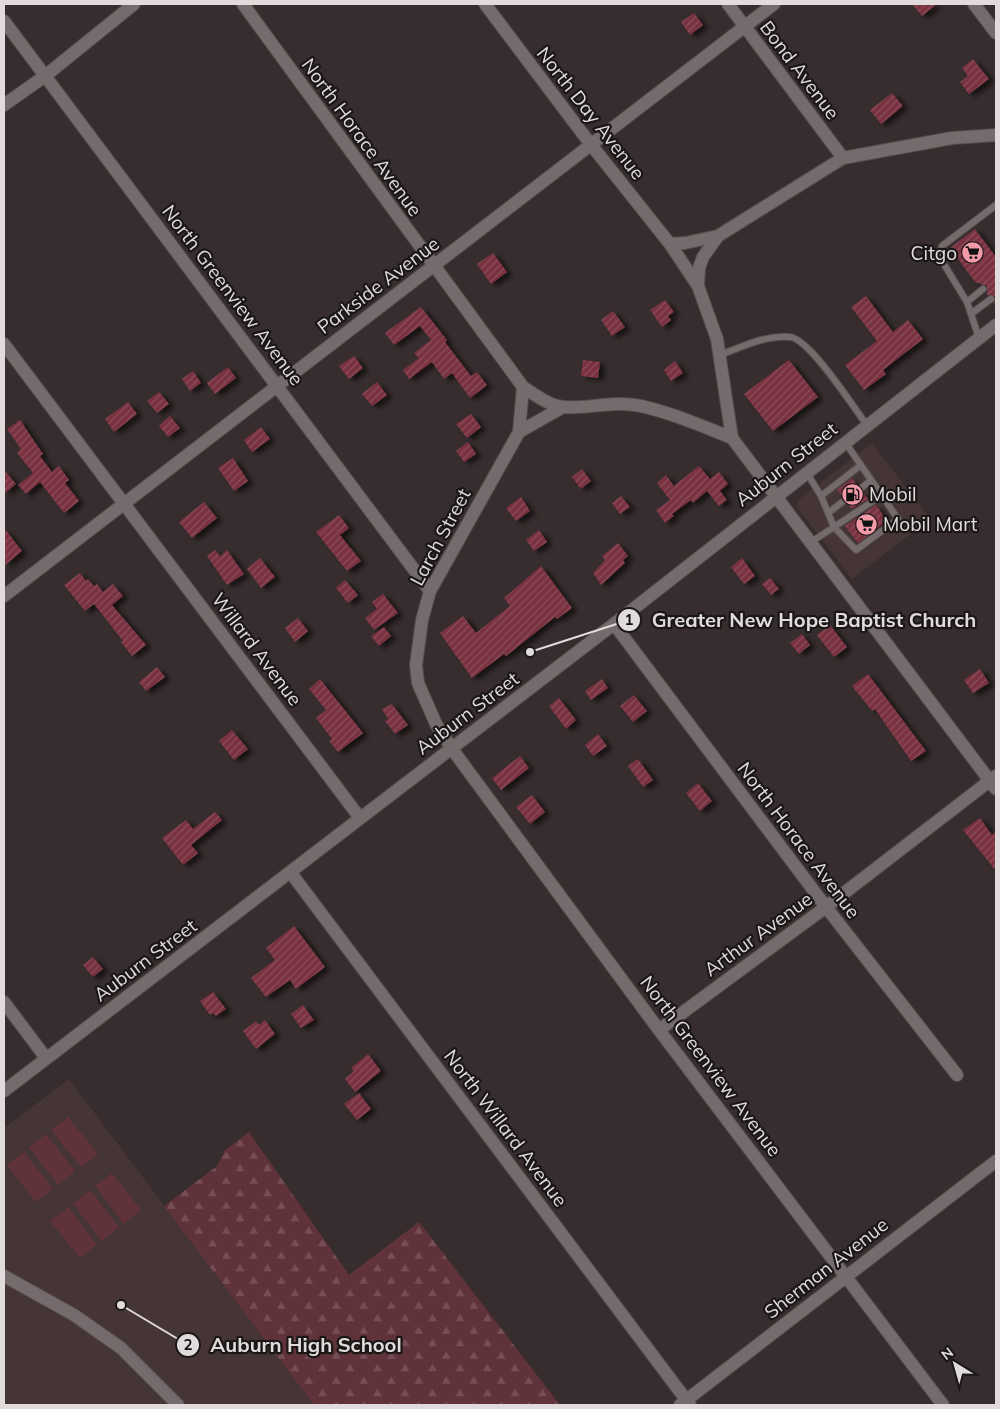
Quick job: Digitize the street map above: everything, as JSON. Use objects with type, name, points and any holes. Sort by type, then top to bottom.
[{"type":"street","points":[[4,105],[44,76],[134,4]]},
{"type":"street","name":"North Horace Avenue","points":[[243,4],[523,387]]},
{"type":"street","name":"North Day Avenue","points":[[485,4],[592,146],[670,244],[698,286],[717,339],[732,438]]},
{"type":"street","name":"Bond Avenue","points":[[728,4],[843,158]]},
{"type":"street","name":"Parkside Avenue","points":[[4,596],[124,502],[592,146],[774,4]]},
{"type":"street","points":[[974,4],[996,34]]},
{"type":"street","name":"North Greenview Avenue","points":[[4,21],[430,591]]},
{"type":"street","points":[[670,244],[685,244],[718,236],[843,158],[952,138],[996,134]]},
{"type":"street","name":"North Day Avenue","points":[[698,286],[699,268],[703,257],[718,236]]},
{"type":"street","name":"Auburn Street","points":[[4,1091],[614,624],[996,324]]},
{"type":"street","points":[[4,344],[124,502]]},
{"type":"street","points":[[523,387],[539,398],[564,407]]},
{"type":"street","name":"Larch Street","points":[[452,749],[436,724],[418,683],[416,665],[417,644],[430,591],[519,432],[523,387]]},
{"type":"street","points":[[519,432],[564,407],[608,403],[640,406],[672,415],[732,438],[994,782]]},
{"type":"street","name":"Willard Avenue","points":[[124,502],[360,818]]},
{"type":"street","name":"North Horace Avenue","points":[[614,624],[826,907],[957,1075]]},
{"type":"street","name":"North Greenview Avenue","points":[[452,749],[659,1030],[943,1405]]},
{"type":"street","name":"Arthur Avenue","points":[[659,1030],[994,782]]},
{"type":"street","name":"North Willard Avenue","points":[[291,873],[686,1404]]},
{"type":"street","points":[[4,1002],[46,1058]]},
{"type":"street","name":"Sherman Avenue","points":[[686,1404],[846,1275],[996,1161]]},
{"type":"street","points":[[4,1276],[74,1315],[122,1348],[178,1405]]},
{"type":"lane","points":[[979,338],[967,302],[939,256],[942,246],[996,205]]},
{"type":"lane","points":[[967,302],[983,290]]},
{"type":"lane","points":[[972,313],[990,299]]},
{"type":"lane","points":[[720,355],[763,339],[792,337],[808,346],[867,425]]},
{"type":"lane","points":[[806,472],[821,496],[834,527],[856,550],[898,518],[844,442]]},
{"type":"lane","points":[[821,496],[861,465]]},
{"type":"lane","points":[[860,489],[871,480]]},
{"type":"lane","points":[[811,542],[882,494]]},
{"type":"lane","points":[[828,513],[845,500]]},
{"type":"shaded area","points":[[872,443],[930,519],[852,579],[797,507],[798,500]]},
{"type":"shaded area","points":[[69,1079],[314,1405],[4,1405],[4,1128]]},
{"type":"green space","points":[[68,1117],[98,1154],[81,1167],[51,1130]]},
{"type":"green space","points":[[249,1132],[349,1275],[419,1222],[560,1405],[314,1405],[164,1206],[217,1166],[225,1150]]},
{"type":"green space","points":[[46,1134],[75,1171],[58,1185],[29,1147]]},
{"type":"green space","points":[[24,1152],[53,1189],[36,1202],[7,1165]]},
{"type":"green space","points":[[112,1173],[141,1210],[124,1224],[95,1186]]},
{"type":"green space","points":[[90,1190],[119,1227],[102,1241],[73,1204]]},
{"type":"green space","points":[[68,1207],[97,1245],[80,1258],[50,1221]]},
{"type":"building","points":[[912,4],[937,4],[922,16]]},
{"type":"building","points":[[694,13],[703,25],[690,35],[681,22]]},
{"type":"building","points":[[973,59],[989,79],[969,94],[960,82],[968,76],[962,68]]},
{"type":"building","points":[[892,93],[903,106],[881,124],[870,110]]},
{"type":"building","name":"Citgo","points":[[975,229],[996,257],[996,307],[994,303],[995,296],[987,295],[987,286],[975,282],[950,248]]},
{"type":"building","points":[[493,253],[507,272],[491,284],[477,264]]},
{"type":"building","points":[[866,296],[893,332],[908,320],[923,339],[883,370],[886,374],[864,390],[845,365],[877,341],[851,307]]},
{"type":"building","points":[[665,300],[674,312],[668,316],[671,320],[662,327],[650,310]]},
{"type":"building","points":[[421,307],[447,340],[445,342],[471,376],[477,372],[487,385],[470,398],[452,373],[444,379],[432,362],[409,379],[403,370],[419,358],[414,353],[431,340],[420,326],[394,345],[385,333]]},
{"type":"building","points":[[613,311],[625,327],[612,336],[601,320]]},
{"type":"building","points":[[354,356],[363,368],[349,379],[339,366]]},
{"type":"building","points":[[583,360],[600,362],[598,378],[581,376]]},
{"type":"building","points":[[789,360],[818,397],[773,431],[744,394]]},
{"type":"building","points":[[675,361],[683,373],[671,381],[664,370]]},
{"type":"building","points":[[228,367],[236,378],[215,394],[207,383]]},
{"type":"building","points":[[193,371],[201,383],[190,391],[182,379]]},
{"type":"building","points":[[377,382],[387,395],[372,406],[362,394]]},
{"type":"building","points":[[159,392],[169,404],[157,413],[147,401]]},
{"type":"building","points":[[128,402],[137,414],[114,432],[105,419]]},
{"type":"building","points":[[471,414],[481,427],[467,438],[456,424]]},
{"type":"building","points":[[170,416],[180,428],[168,437],[159,426]]},
{"type":"building","points":[[20,420],[43,454],[40,456],[52,472],[59,466],[69,480],[65,483],[79,501],[64,513],[40,482],[26,494],[18,485],[33,473],[17,453],[21,449],[7,429]]},
{"type":"building","points":[[261,427],[270,439],[252,452],[244,440]]},
{"type":"building","points":[[468,442],[476,454],[464,462],[456,451]]},
{"type":"building","points":[[233,458],[248,481],[234,491],[218,468]]},
{"type":"building","points":[[699,466],[710,479],[719,472],[728,484],[720,491],[727,500],[719,506],[707,491],[693,503],[691,500],[672,514],[674,516],[665,523],[656,510],[670,500],[657,483],[666,475],[674,486]]},
{"type":"building","points":[[582,469],[591,481],[581,489],[572,477]]},
{"type":"building","points":[[4,470],[16,484],[4,494]]},
{"type":"building","name":"Mobil","points":[[852,478],[857,485],[856,492],[863,493],[868,499],[852,509],[848,504],[849,497],[842,496],[837,490]]},
{"type":"building","points":[[621,496],[630,507],[620,514],[612,503]]},
{"type":"building","points":[[521,497],[530,511],[516,521],[506,508]]},
{"type":"building","points":[[204,502],[217,518],[192,538],[179,522]]},
{"type":"building","name":"Mobil Mart","points":[[876,505],[887,521],[858,543],[845,526]]},
{"type":"building","points":[[339,515],[349,528],[340,535],[361,561],[347,571],[316,532]]},
{"type":"building","points":[[4,528],[22,551],[4,566]]},
{"type":"building","points":[[539,530],[547,542],[534,551],[526,540]]},
{"type":"building","points":[[618,543],[628,556],[623,560],[625,563],[601,585],[593,573],[605,560],[602,556]]},
{"type":"building","points":[[215,550],[220,556],[227,550],[244,574],[227,585],[207,556]]},
{"type":"building","points":[[260,558],[275,577],[261,588],[247,569]]},
{"type":"building","points":[[742,558],[755,576],[744,584],[731,567]]},
{"type":"building","points":[[541,566],[572,608],[557,619],[555,617],[506,656],[504,654],[472,678],[440,633],[463,616],[476,633],[510,606],[504,598]]},
{"type":"building","points":[[80,573],[86,581],[88,579],[94,586],[97,584],[103,592],[113,584],[123,596],[112,605],[146,645],[132,656],[121,642],[123,641],[94,604],[85,611],[64,585]]},
{"type":"building","points":[[770,578],[779,589],[771,595],[762,584]]},
{"type":"building","points":[[345,580],[358,595],[348,603],[336,588]]},
{"type":"building","points":[[383,594],[398,613],[374,630],[365,618],[377,609],[372,602]]},
{"type":"building","points":[[298,618],[308,631],[295,642],[285,628]]},
{"type":"building","points":[[830,625],[847,647],[834,657],[817,635]]},
{"type":"building","points":[[384,627],[391,636],[379,646],[371,636]]},
{"type":"building","points":[[802,634],[810,645],[799,654],[790,643]]},
{"type":"building","points":[[157,667],[165,677],[146,691],[139,682]]},
{"type":"building","points":[[980,669],[989,683],[973,693],[964,680]]},
{"type":"building","points":[[868,674],[926,751],[911,761],[875,709],[872,711],[852,686]]},
{"type":"building","points":[[320,679],[363,733],[338,752],[329,741],[332,739],[316,718],[326,710],[309,689]]},
{"type":"building","points":[[602,679],[608,688],[591,700],[585,691]]},
{"type":"building","points":[[634,695],[647,711],[633,722],[620,706]]},
{"type":"building","points":[[559,698],[576,720],[566,729],[549,706]]},
{"type":"building","points":[[392,704],[408,725],[395,734],[385,721],[388,719],[382,709]]},
{"type":"building","points":[[232,730],[248,749],[234,760],[219,741]]},
{"type":"building","points":[[598,734],[607,746],[593,756],[585,745]]},
{"type":"building","points":[[520,756],[529,768],[501,790],[492,778]]},
{"type":"building","points":[[638,759],[653,780],[643,787],[628,766]]},
{"type":"building","points":[[698,783],[712,801],[700,811],[686,793]]},
{"type":"building","points":[[532,795],[545,812],[530,824],[516,807]]},
{"type":"building","points":[[215,812],[222,820],[191,845],[198,853],[183,865],[162,838],[186,820],[193,829]]},
{"type":"building","points":[[980,818],[992,835],[996,831],[996,871],[963,830]]},
{"type":"building","points":[[294,926],[325,967],[296,989],[290,980],[266,997],[251,978],[275,960],[266,948]]},
{"type":"building","points":[[93,957],[103,969],[93,977],[83,965]]},
{"type":"building","points":[[213,992],[226,1009],[216,1016],[213,1013],[210,1015],[200,1001]]},
{"type":"building","points":[[303,1005],[314,1020],[301,1028],[291,1014]]},
{"type":"building","points":[[265,1020],[275,1034],[256,1049],[243,1031],[256,1021],[259,1025]]},
{"type":"building","points":[[368,1054],[381,1071],[355,1092],[345,1079],[354,1071],[351,1068]]},
{"type":"building","points":[[359,1093],[371,1109],[357,1120],[344,1104]]},
{"type":"place","name":"Citgo","points":[[973,253]]},
{"type":"place","name":"Mobil","points":[[853,494]]},
{"type":"place","name":"Mobil Mart","points":[[867,524]]},
{"type":"place","name":"Greater New Hope Baptist Church","points":[[530,652]]},
{"type":"place","name":"Auburn High School","points":[[121,1305]]}]
